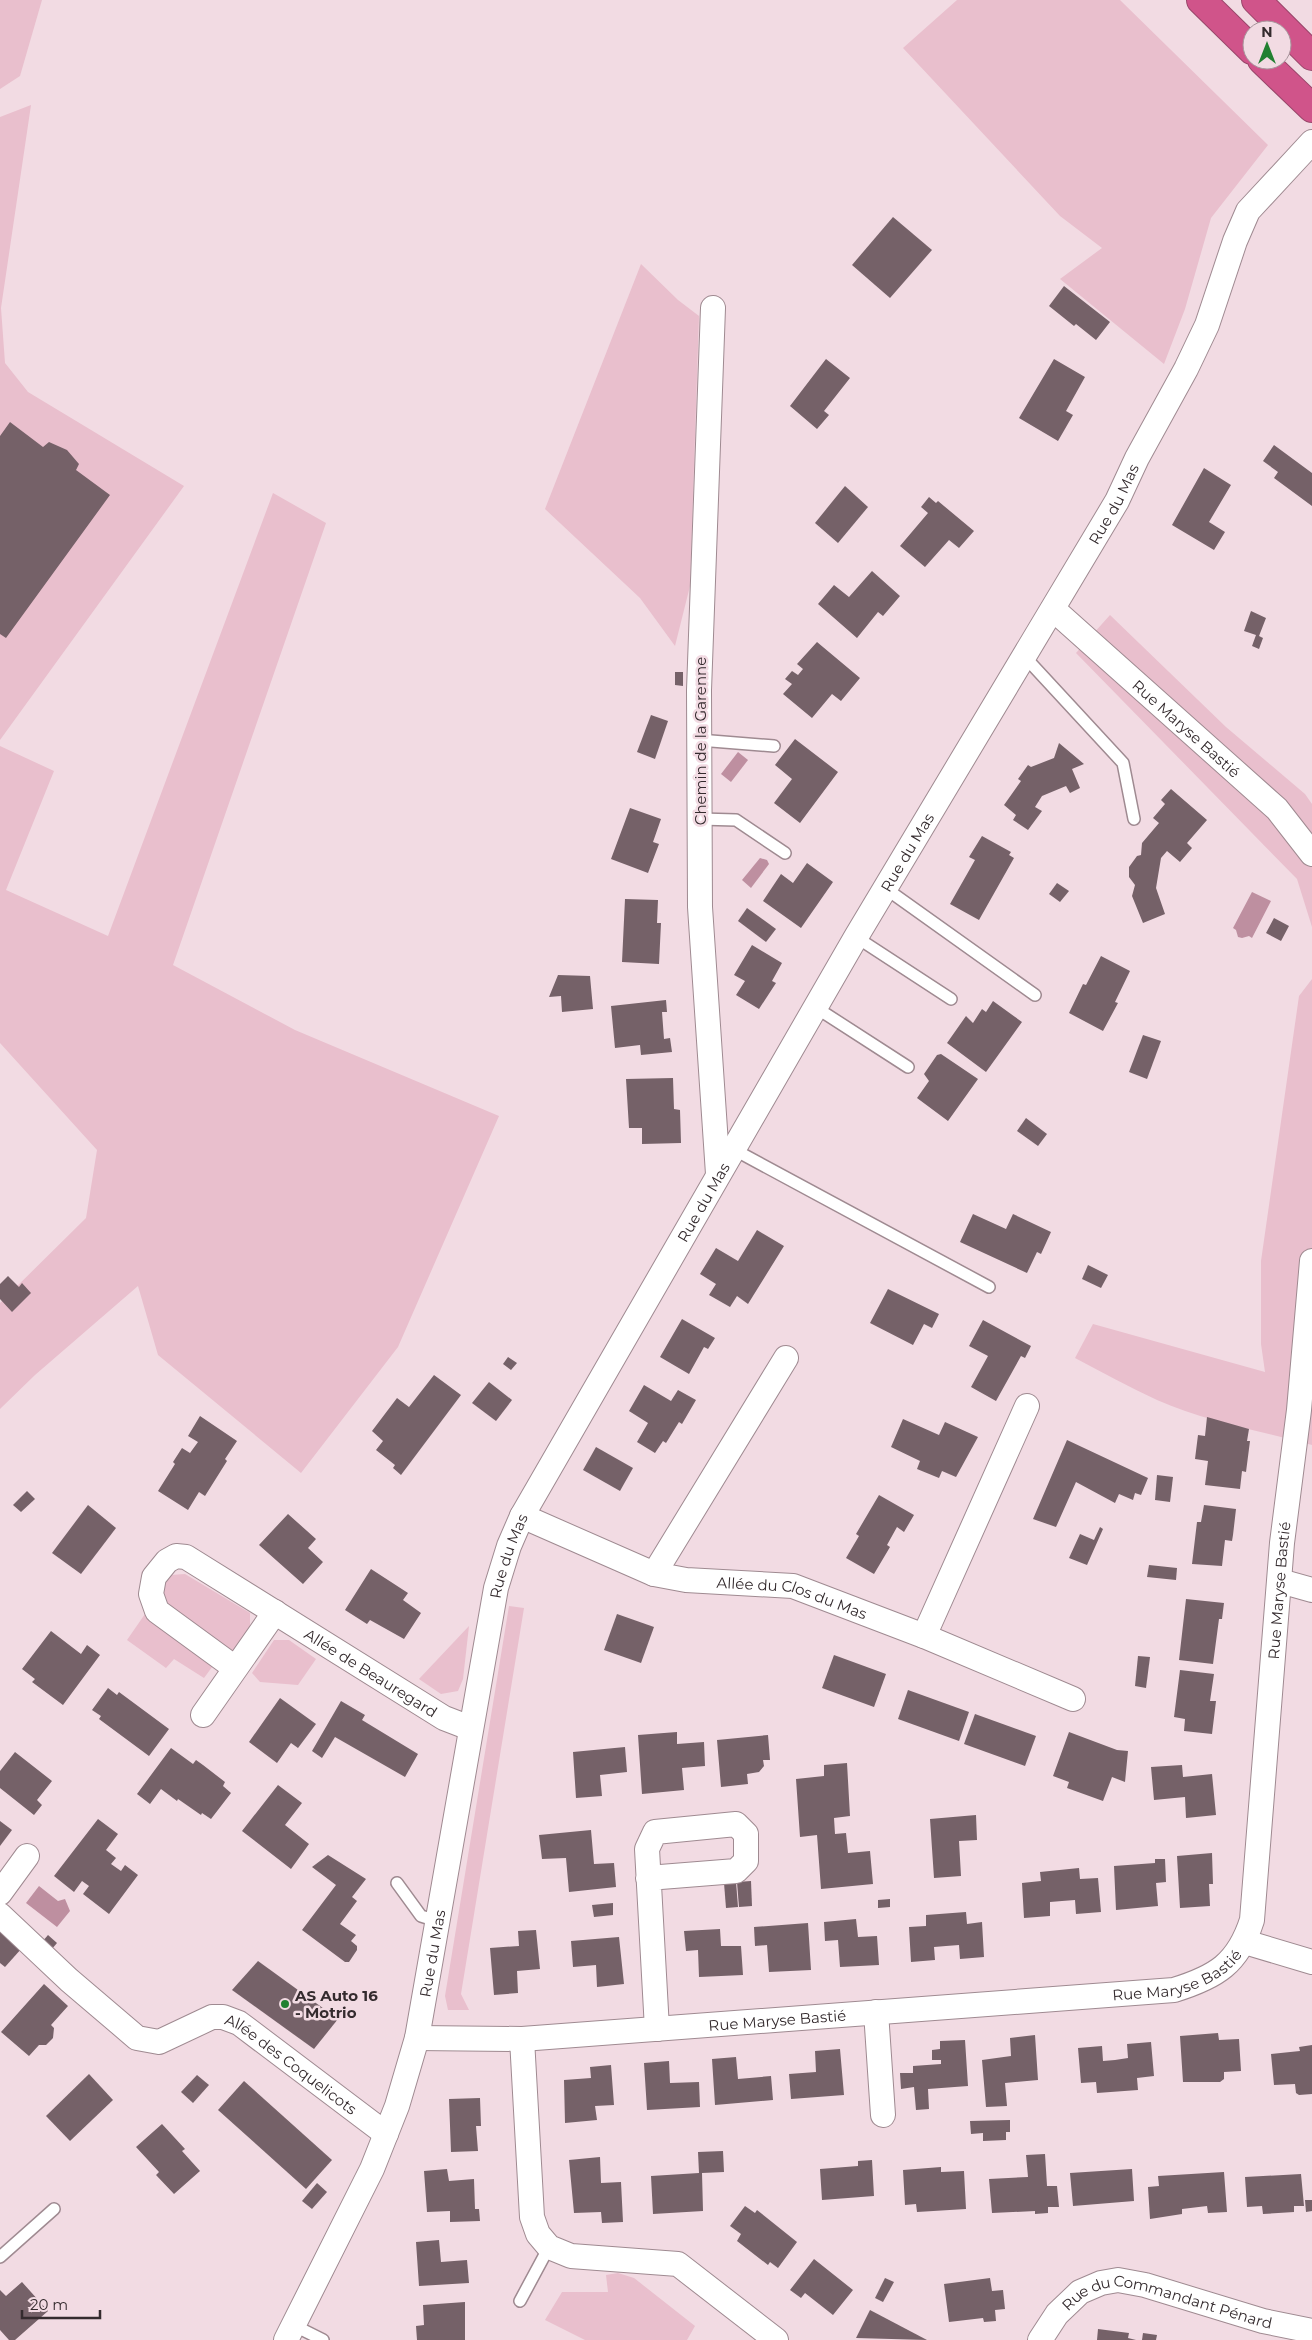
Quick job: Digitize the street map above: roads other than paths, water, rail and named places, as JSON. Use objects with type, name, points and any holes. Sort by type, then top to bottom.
[{"type":"highway","points":[[1201,0],[1242,40]]},
{"type":"highway","points":[[1256,0],[1312,56]]},
{"type":"highway","points":[[1272,70],[1312,108]]},
{"type":"street","name":"Rue du Mas","points":[[290,2332],[372,2169],[386,2134],[417,2038],[496,1588],[509,1546],[522,1516],[646,1304],[718,1174],[815,1006],[1117,501],[1137,458],[1186,369],[1207,325],[1235,240],[1248,211],[1282,172],[1312,142]]},
{"type":"street","name":"Chemin de la Garenne","points":[[713,308],[700,740],[700,908],[718,1174]]},
{"type":"street","name":"Rue Maryse Bastié","points":[[1053,609],[1278,809],[1312,854]]},
{"type":"street","name":"Rue Maryse Bastié","points":[[417,2038],[522,2039],[1174,1990],[1195,1984],[1220,1971],[1245,1942],[1252,1920],[1280,1581],[1312,1261]]},
{"type":"street","points":[[654,1574],[786,1358]]},
{"type":"street","points":[[924,1636],[1027,1406]]},
{"type":"street","name":"Allée du Clos du Mas","points":[[522,1516],[654,1574],[686,1580],[793,1586],[924,1636],[1074,1699]]},
{"type":"street","name":"Allée de Beauregard","points":[[235,1668],[157,1611],[151,1594],[154,1577],[167,1561],[176,1556],[186,1557],[444,1718],[470,1728]]},
{"type":"street","points":[[1280,1581],[1312,1590]]},
{"type":"street","points":[[203,1715],[275,1612]]},
{"type":"street","points":[[0,1893],[27,1856]]},
{"type":"street","points":[[648,1878],[657,2029]]},
{"type":"street","name":"Allée des Coquelicots","points":[[0,1915],[69,1980],[137,2038],[159,2042],[212,2017],[224,2017],[239,2023],[386,2134]]},
{"type":"street","points":[[1245,1942],[1312,1962]]},
{"type":"street","points":[[876,2012],[883,2115]]},
{"type":"street","points":[[522,2039],[532,2217],[538,2234],[549,2246],[571,2256],[678,2264],[776,2340]]},
{"type":"street","name":"Rue du Commandant Pénard","points":[[1040,2340],[1058,2314],[1080,2292],[1101,2283],[1118,2280],[1145,2285],[1263,2321],[1312,2331]]},
{"type":"lane","points":[[1024,657],[1123,763],[1134,819]]},
{"type":"lane","points":[[700,740],[774,746]]},
{"type":"lane","points":[[700,819],[736,820],[785,853]]},
{"type":"lane","points":[[885,888],[1035,995]]},
{"type":"lane","points":[[856,937],[951,999]]},
{"type":"lane","points":[[815,1006],[908,1067]]},
{"type":"lane","points":[[733,1149],[989,1287]]},
{"type":"lane","points":[[397,1883],[421,1916],[437,1921]]},
{"type":"lane","points":[[0,2257],[54,2210]]},
{"type":"lane","points":[[520,2301],[549,2246]]},
{"type":"lane","points":[[290,2332],[323,2340]]},
{"type":"place","name":"AS Auto 16 - Motrio","points":[[285,2004]]}]
